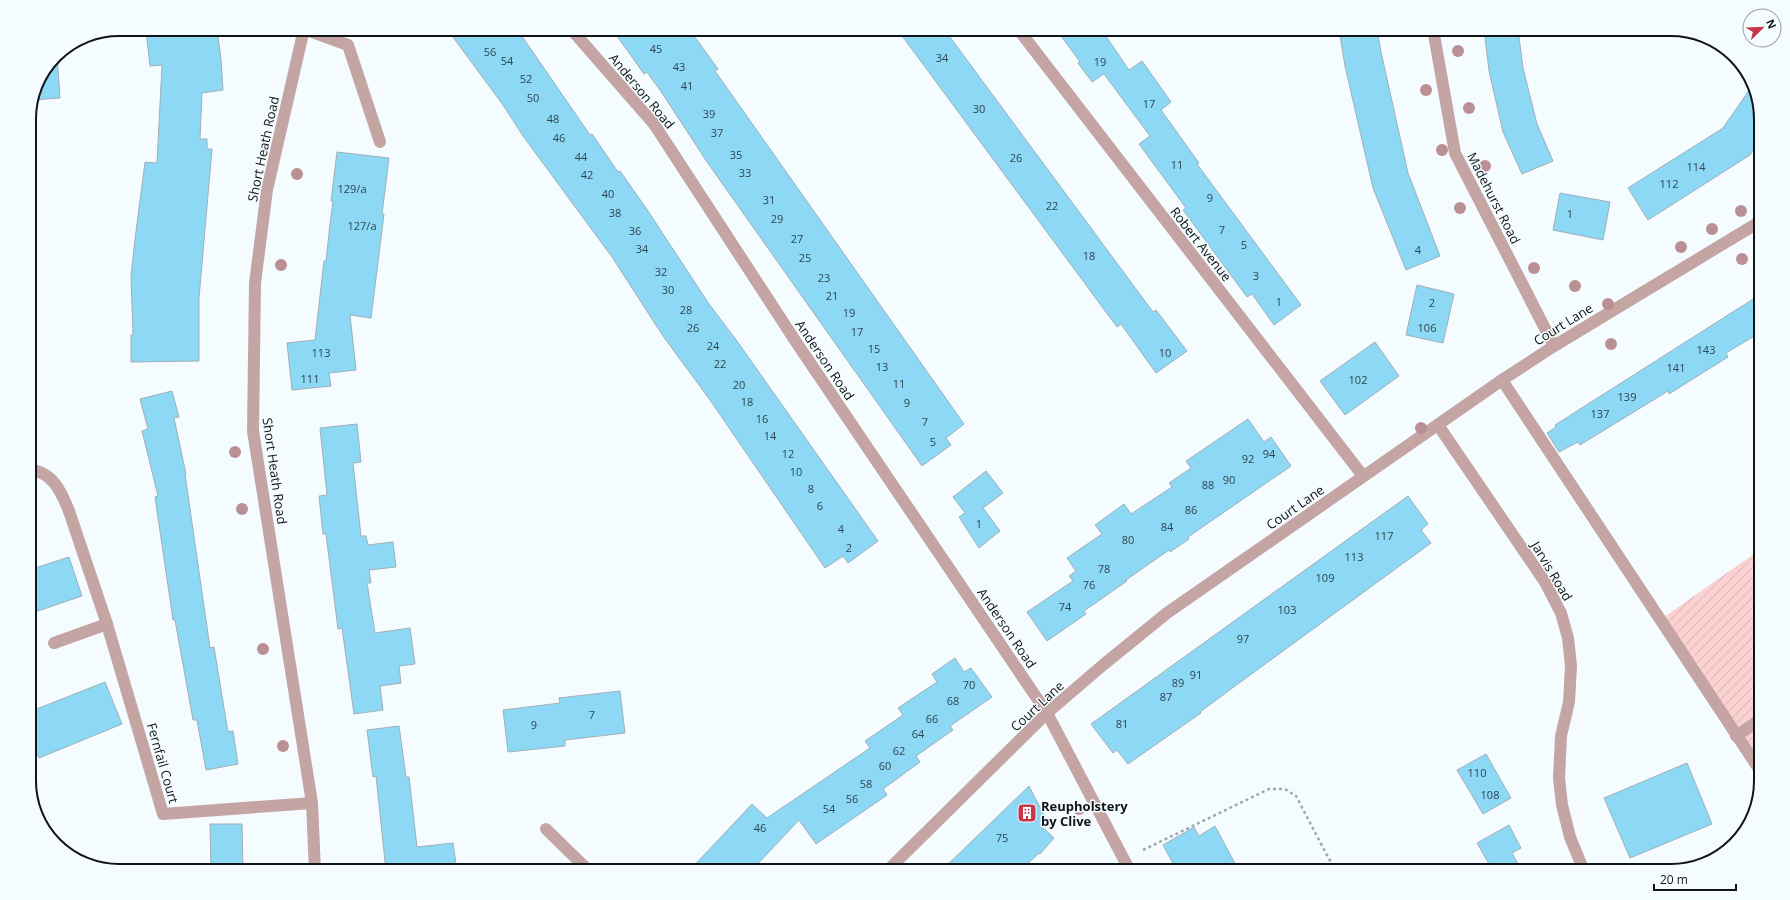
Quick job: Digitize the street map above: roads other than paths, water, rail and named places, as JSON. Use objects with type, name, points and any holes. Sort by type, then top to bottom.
[{"type":"street","name":"Short Heath Road","points":[[302,36],[267,190],[255,283],[253,430],[312,803],[315,864]]},
{"type":"street","points":[[323,36],[348,45],[380,142]]},
{"type":"street","name":"Anderson Road","points":[[577,36],[654,124],[796,342],[1048,713],[1126,864]]},
{"type":"street","name":"Robert Avenue","points":[[1023,36],[1362,476]]},
{"type":"street","name":"Madehurst Road","points":[[1434,36],[1455,153],[1554,346]]},
{"type":"street","name":"Court Lane","points":[[894,864],[1048,713],[1103,665],[1167,613],[1502,380],[1554,346],[1754,225]]},
{"type":"street","points":[[1502,380],[1754,762]]},
{"type":"street","name":"Jarvis Road","points":[[1438,425],[1545,582],[1561,613],[1568,638],[1571,666],[1569,702],[1561,736],[1559,778],[1562,805],[1570,837],[1581,864]]},
{"type":"street","name":"Fernfail Court","points":[[36,471],[41,472],[52,479],[64,497],[107,624],[163,814],[312,803]]},
{"type":"street","points":[[54,643],[107,624]]},
{"type":"street","points":[[1736,736],[1754,724]]},
{"type":"street","points":[[546,829],[582,864]]},
{"type":"place","name":"Reupholstery by Clive","points":[[1027,813]]}]
